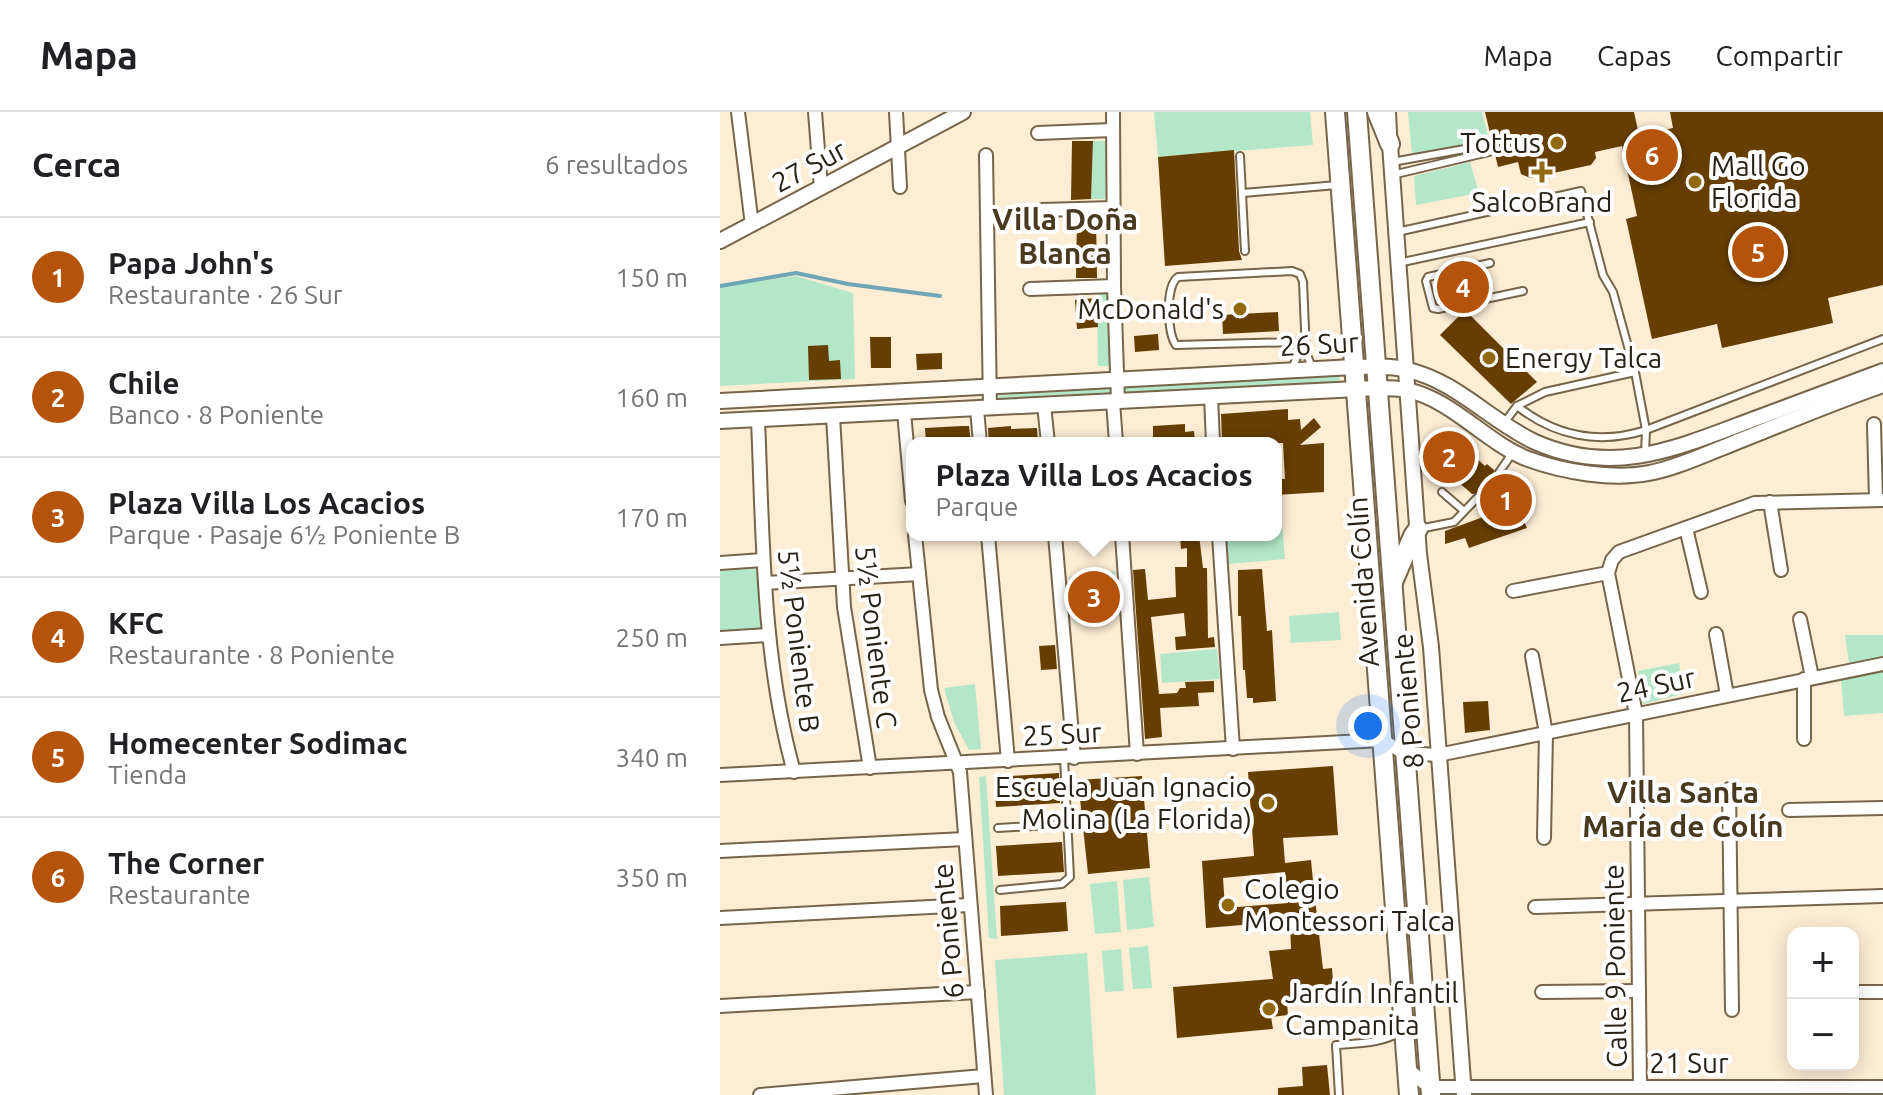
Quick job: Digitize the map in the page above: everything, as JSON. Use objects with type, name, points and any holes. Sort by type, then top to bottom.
[{"type":"main road","name":"Avenida Colín","points":[[1335,112],[1409,1095]]},
{"type":"main road","name":"Avenida Colín","points":[[1357,112],[1431,1090]]},
{"type":"main road","points":[[1377,112],[1391,161]]},
{"type":"main road","points":[[1392,589],[1402,559],[1418,529]]},
{"type":"street","points":[[738,112],[752,225]]},
{"type":"street","points":[[815,112],[821,188]]},
{"type":"street","points":[[896,112],[900,187]]},
{"type":"street","name":"27 Sur","points":[[720,241],[963,112]]},
{"type":"street","points":[[1113,112],[1116,437]]},
{"type":"street","name":"8 Poniente","points":[[1389,112],[1418,529],[1464,1091]]},
{"type":"street","points":[[1038,133],[1112,130]]},
{"type":"street","points":[[981,437],[989,387],[986,155]]},
{"type":"street","points":[[1042,210],[1114,208]]},
{"type":"street","points":[[1030,289],[1114,286]]},
{"type":"street","name":"26 Sur","points":[[720,401],[1376,367],[1406,369],[1461,393],[1504,424],[1536,442],[1571,454],[1608,459],[1645,457],[1672,450],[1883,371]]},
{"type":"street","name":"26 Sur","points":[[720,421],[1377,388],[1408,390],[1442,405],[1513,452],[1554,467],[1630,474],[1655,471],[1693,459],[1883,385]]},
{"type":"street","points":[[906,437],[904,412],[924,390]]},
{"type":"street","points":[[1211,396],[1213,437]]},
{"type":"street","points":[[1044,405],[1047,437]]},
{"type":"street","name":"5½ Poniente C","points":[[833,416],[841,579],[870,768]]},
{"type":"street","name":"5½ Poniente B","points":[[758,420],[769,635],[794,772]]},
{"type":"street","points":[[1513,591],[1610,566],[1619,552],[1755,503],[1879,500],[1874,424]]},
{"type":"street","points":[[1630,474],[1644,462],[1645,457]]},
{"type":"street","points":[[1770,502],[1781,570]]},
{"type":"street","points":[[1686,528],[1701,592]]},
{"type":"street","name":"6 Poniente","points":[[916,541],[931,690],[957,764],[986,1095]]},
{"type":"street","points":[[989,541],[1008,761]]},
{"type":"street","points":[[1055,541],[1069,758]]},
{"type":"street","points":[[1122,541],[1137,754]]},
{"type":"street","points":[[1219,541],[1233,749]]},
{"type":"street","points":[[720,563],[763,560]]},
{"type":"street","name":"Calle 9 Poniente","points":[[1610,566],[1636,714],[1640,1087]]},
{"type":"street","points":[[765,583],[919,574]]},
{"type":"street","points":[[1800,619],[1808,678],[1804,739]]},
{"type":"street","points":[[1716,634],[1727,695]]},
{"type":"street","points":[[720,638],[769,635]]},
{"type":"street","points":[[1532,656],[1546,733],[1544,838]]},
{"type":"street","name":"24 Sur","points":[[1404,753],[1438,755],[1883,664]]},
{"type":"street","points":[[1382,740],[1404,753]]},
{"type":"street","name":"25 Sur","points":[[720,775],[1382,740]]},
{"type":"street","points":[[1729,789],[1732,1010]]},
{"type":"street","points":[[1789,810],[1883,808]]},
{"type":"street","points":[[720,851],[965,839]]},
{"type":"street","points":[[1535,907],[1883,896]]},
{"type":"street","points":[[720,918],[969,905]]},
{"type":"street","points":[[1542,992],[1639,991]]},
{"type":"street","points":[[720,1006],[978,992]]},
{"type":"street","points":[[1859,992],[1883,992]]},
{"type":"street","points":[[1406,1067],[1431,1090]]},
{"type":"street","points":[[760,1095],[984,1076]]},
{"type":"street","name":"21 Sur","points":[[1431,1090],[1640,1087],[1803,1091],[1883,1087]]},
{"type":"lane","points":[[1391,161],[1488,148],[1391,161]]},
{"type":"lane","points":[[1240,156],[1245,251]]},
{"type":"lane","points":[[1243,193],[1340,185]]},
{"type":"lane","points":[[1396,232],[1581,191],[1603,275],[1613,292],[1635,372],[1646,430],[1645,457]]},
{"type":"lane","points":[[1398,263],[1590,222]]},
{"type":"lane","points":[[1490,263],[1428,277],[1426,281],[1433,308],[1523,291]]},
{"type":"lane","points":[[1289,371],[1299,353],[1296,342],[1176,345],[1171,338],[1169,289],[1172,281],[1178,277],[1192,276],[1292,271],[1300,274],[1306,353],[1315,370]]},
{"type":"lane","points":[[1517,406],[1540,422],[1573,435],[1614,437],[1646,430],[1883,339]]},
{"type":"lane","points":[[1504,424],[1517,406],[1545,392],[1635,372]]},
{"type":"lane","points":[[1498,474],[1513,452]]},
{"type":"lane","points":[[1442,492],[1464,511]]},
{"type":"lane","points":[[1418,529],[1454,522],[1477,498]]},
{"type":"lane","points":[[1000,890],[1062,884],[1068,880],[1071,874],[1069,758]]},
{"type":"lane","points":[[998,828],[1068,824]]},
{"type":"lane","points":[[1339,1095],[1336,1045],[1389,1038],[1404,1028]]},
{"type":"green space","points":[[1154,112],[1310,112],[1313,145],[1158,157]]},
{"type":"green space","points":[[1408,112],[1482,112],[1489,139],[1412,155]]},
{"type":"green space","points":[[1093,141],[1106,141],[1105,199],[1091,199]]},
{"type":"green space","points":[[1470,162],[1479,193],[1416,205],[1414,176]]},
{"type":"green space","points":[[796,276],[853,293],[855,379],[720,386],[720,285]]},
{"type":"green space","points":[[1097,294],[1109,294],[1110,366],[1098,366]]},
{"type":"green space","points":[[1338,373],[1340,380],[1330,383],[1128,393],[1124,390],[1127,385]]},
{"type":"green space","points":[[1110,386],[1114,391],[1111,397],[994,401],[998,396],[1039,389]]},
{"type":"green space","points":[[1282,524],[1285,559],[1228,564],[1226,541],[1282,541]]},
{"type":"green space","points":[[757,568],[762,630],[720,633],[720,571]]},
{"type":"green space","points":[[1115,571],[1120,616],[1074,622],[1069,577]]},
{"type":"green space","points":[[1339,612],[1341,640],[1291,643],[1289,616]]},
{"type":"green space","points":[[1845,635],[1883,635],[1883,664],[1850,670]]},
{"type":"green space","points":[[1217,649],[1220,679],[1162,683],[1160,654]]},
{"type":"green space","points":[[1679,663],[1683,694],[1643,704],[1638,671]]},
{"type":"green space","points":[[1883,671],[1883,713],[1844,716],[1841,679]]},
{"type":"green space","points":[[975,684],[981,749],[969,750],[954,722],[944,688]]},
{"type":"green space","points":[[986,776],[997,939],[989,938],[979,777]]},
{"type":"green space","points":[[1149,877],[1154,927],[1127,930],[1123,880]]},
{"type":"green space","points":[[1117,881],[1121,932],[1095,934],[1090,884]]},
{"type":"green space","points":[[1148,946],[1152,988],[1133,989],[1129,948]]},
{"type":"green space","points":[[1121,949],[1124,991],[1105,992],[1102,951]]},
{"type":"green space","points":[[1087,953],[1096,1095],[1004,1095],[995,960]]},
{"type":"building","points":[[1485,112],[1634,112],[1639,135],[1673,128],[1670,112],[1883,112],[1883,285],[1828,298],[1833,323],[1722,348],[1717,324],[1652,339],[1626,219],[1637,216],[1622,146],[1595,152],[1596,158],[1591,165],[1530,178],[1521,174],[1518,162],[1498,167]]},
{"type":"building","points":[[1072,141],[1093,141],[1091,199],[1071,200]]},
{"type":"building","points":[[1234,150],[1242,260],[1165,266],[1158,157]]},
{"type":"building","points":[[1077,218],[1096,218],[1097,278],[1076,278]]},
{"type":"building","points":[[1479,272],[1481,277],[1486,275],[1490,292],[1441,302],[1437,281]]},
{"type":"building","points":[[1096,298],[1098,327],[1077,329],[1075,300]]},
{"type":"building","name":"Energy Talca","points":[[1465,310],[1537,382],[1511,404],[1440,335]]},
{"type":"building","points":[[1278,312],[1279,331],[1223,334],[1222,315]]},
{"type":"building","points":[[1158,334],[1159,350],[1135,352],[1134,336]]},
{"type":"building","points":[[870,337],[891,337],[891,368],[871,368]]},
{"type":"building","points":[[828,345],[829,361],[840,360],[841,379],[809,380],[808,346]]},
{"type":"building","points":[[942,353],[942,369],[917,370],[916,354]]},
{"type":"building","points":[[1288,409],[1288,420],[1300,419],[1301,430],[1314,418],[1321,427],[1300,445],[1324,443],[1324,492],[1282,495],[1282,479],[1285,479],[1282,437],[1222,437],[1221,414]]},
{"type":"building","points":[[1185,424],[1185,432],[1194,431],[1195,437],[1153,437],[1153,426]]},
{"type":"building","points":[[969,426],[970,437],[926,437],[925,428]]},
{"type":"building","points":[[988,428],[1037,428],[1038,437],[989,437]]},
{"type":"building","points":[[1436,437],[1446,445],[1453,437],[1485,466],[1487,464],[1494,470],[1494,478],[1506,481],[1527,528],[1469,548],[1465,538],[1445,544],[1445,531],[1494,513],[1481,502],[1481,493],[1472,494],[1439,465]]},
{"type":"building","points":[[1180,541],[1200,541],[1203,568],[1207,568],[1208,638],[1214,637],[1215,647],[1176,650],[1175,637],[1186,636],[1184,613],[1151,617],[1159,694],[1177,693],[1180,688],[1186,688],[1185,682],[1214,681],[1214,692],[1198,693],[1199,706],[1160,708],[1162,737],[1145,739],[1133,570],[1145,569],[1148,600],[1176,597],[1175,567],[1187,567],[1187,548],[1181,549]]},
{"type":"building","points":[[1262,569],[1267,631],[1272,630],[1276,701],[1253,703],[1253,698],[1247,698],[1243,670],[1238,570]]},
{"type":"building","points":[[1055,645],[1057,669],[1041,670],[1039,646]]},
{"type":"building","points":[[1488,701],[1490,730],[1465,733],[1463,702]]},
{"type":"building","points":[[1333,766],[1338,835],[1283,838],[1285,863],[1311,860],[1313,881],[1316,881],[1314,890],[1323,969],[1332,968],[1334,998],[1287,1002],[1288,1015],[1271,1017],[1273,1029],[1177,1038],[1173,987],[1273,979],[1269,951],[1291,949],[1290,921],[1206,928],[1202,861],[1254,856],[1248,772]],"holes":[[[1285,872],[1288,903],[1225,908],[1223,878]]]},
{"type":"building","points":[[1059,773],[1060,803],[996,807],[994,777]]},
{"type":"building","points":[[1142,776],[1150,868],[1088,874],[1078,780]]},
{"type":"building","points":[[1062,842],[1064,872],[998,876],[996,846]]},
{"type":"building","points":[[1066,902],[1068,931],[1001,936],[1000,906]]},
{"type":"building","points":[[1327,1065],[1330,1095],[1278,1095],[1278,1088],[1303,1086],[1302,1067]]},
{"type":"waterway","points":[[720,286],[796,273],[848,284],[940,296]]},
{"type":"place","name":"Tottus","points":[[1557,143]]},
{"type":"place","name":"The Corner","points":[[1652,155]]},
{"type":"place","name":"SalcoBrand","points":[[1542,172]]},
{"type":"place","name":"Mall Go Florida","points":[[1695,182]]},
{"type":"place","name":"Homecenter Sodimac","points":[[1758,252]]},
{"type":"place","name":"KFC","points":[[1463,287]]},
{"type":"place","name":"McDonald's","points":[[1240,309]]},
{"type":"place","name":"Energy Talca","points":[[1489,358]]},
{"type":"place","name":"Chile","points":[[1449,457]]},
{"type":"place","name":"Papa John's","points":[[1506,500]]},
{"type":"place","name":"Plaza Villa Los Acacios","points":[[1094,597]]},
{"type":"place","name":"Escuela Juan Ignacio Molina (La Florida)","points":[[1268,803]]},
{"type":"place","name":"Colegio Montessori Talca","points":[[1228,905]]},
{"type":"place","name":"Jardín Infantil Campanita","points":[[1269,1009]]},
{"type":"district","name":"Villa Doña Blanca","points":[[1065,237]]},
{"type":"district","name":"Villa Santa María de Colín","points":[[1683,810]]}]
